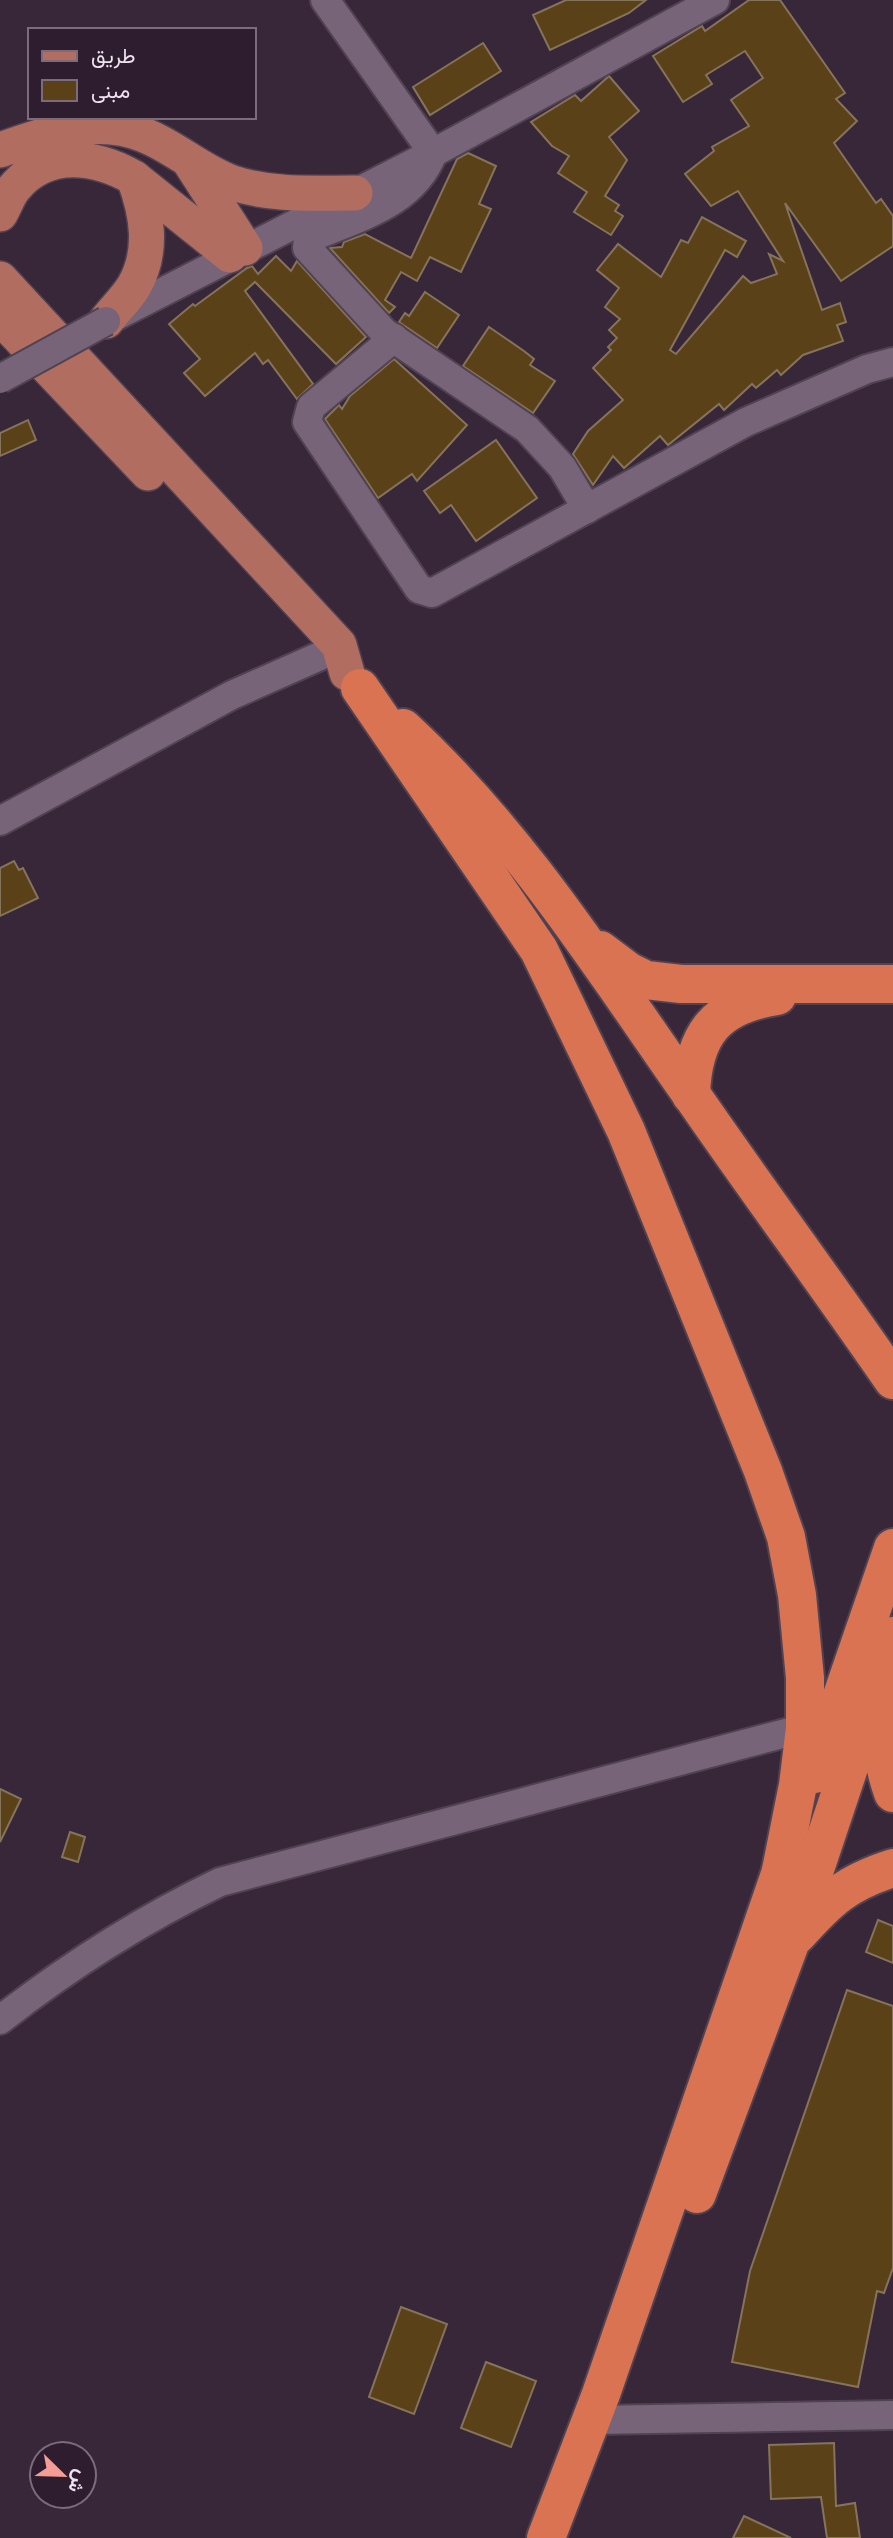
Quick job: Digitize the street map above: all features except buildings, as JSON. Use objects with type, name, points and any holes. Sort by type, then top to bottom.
[{"type":"highway","points":[[342,665],[455,778],[507,836],[584,939],[889,1374]]},
{"type":"highway","points":[[342,665],[539,950],[626,1131],[763,1471],[786,1537],[799,1609],[805,1678],[805,1728],[798,1785],[781,1870]]},
{"type":"highway","points":[[584,939],[628,971],[646,980],[681,984],[893,984]]},
{"type":"highway","points":[[691,1094],[692,1067],[698,1047],[710,1026],[732,1008],[750,1000],[778,996],[893,996]]},
{"type":"highway","points":[[571,2538],[603,2421],[781,1870],[893,1548]]},
{"type":"highway","points":[[546,2538],[603,2421],[791,1941],[893,1636]]},
{"type":"highway","points":[[879,1678],[879,1737],[884,1768],[893,1793]]},
{"type":"highway","points":[[791,1941],[826,1903],[859,1879],[893,1868]]},
{"type":"main road","points":[[0,150],[45,134],[107,124],[145,135],[190,162],[233,183],[277,193],[355,193]]},
{"type":"main road","points":[[0,215],[15,186],[44,164],[73,158],[110,164],[237,251]]},
{"type":"main road","points":[[190,162],[237,251]]},
{"type":"main road","points":[[106,321],[135,285],[145,251],[147,213],[134,178]]},
{"type":"main road","points":[[0,279],[342,665]]},
{"type":"main road","points":[[0,317],[342,665]]},
{"type":"street","points":[[325,0],[433,153]]},
{"type":"street","points":[[0,379],[237,251],[433,153],[715,0]]},
{"type":"street","points":[[433,153],[423,175],[408,191],[306,242],[307,248],[375,323],[527,429],[562,467],[587,509]]},
{"type":"street","points":[[394,338],[311,407],[306,417],[419,589],[432,593],[746,422],[867,369],[893,362]]},
{"type":"street","points":[[0,821],[232,695],[342,665]]},
{"type":"street","points":[[0,2020],[52,1978],[177,1902],[220,1882],[805,1728]]},
{"type":"street","points":[[603,2421],[893,2415]]}]
